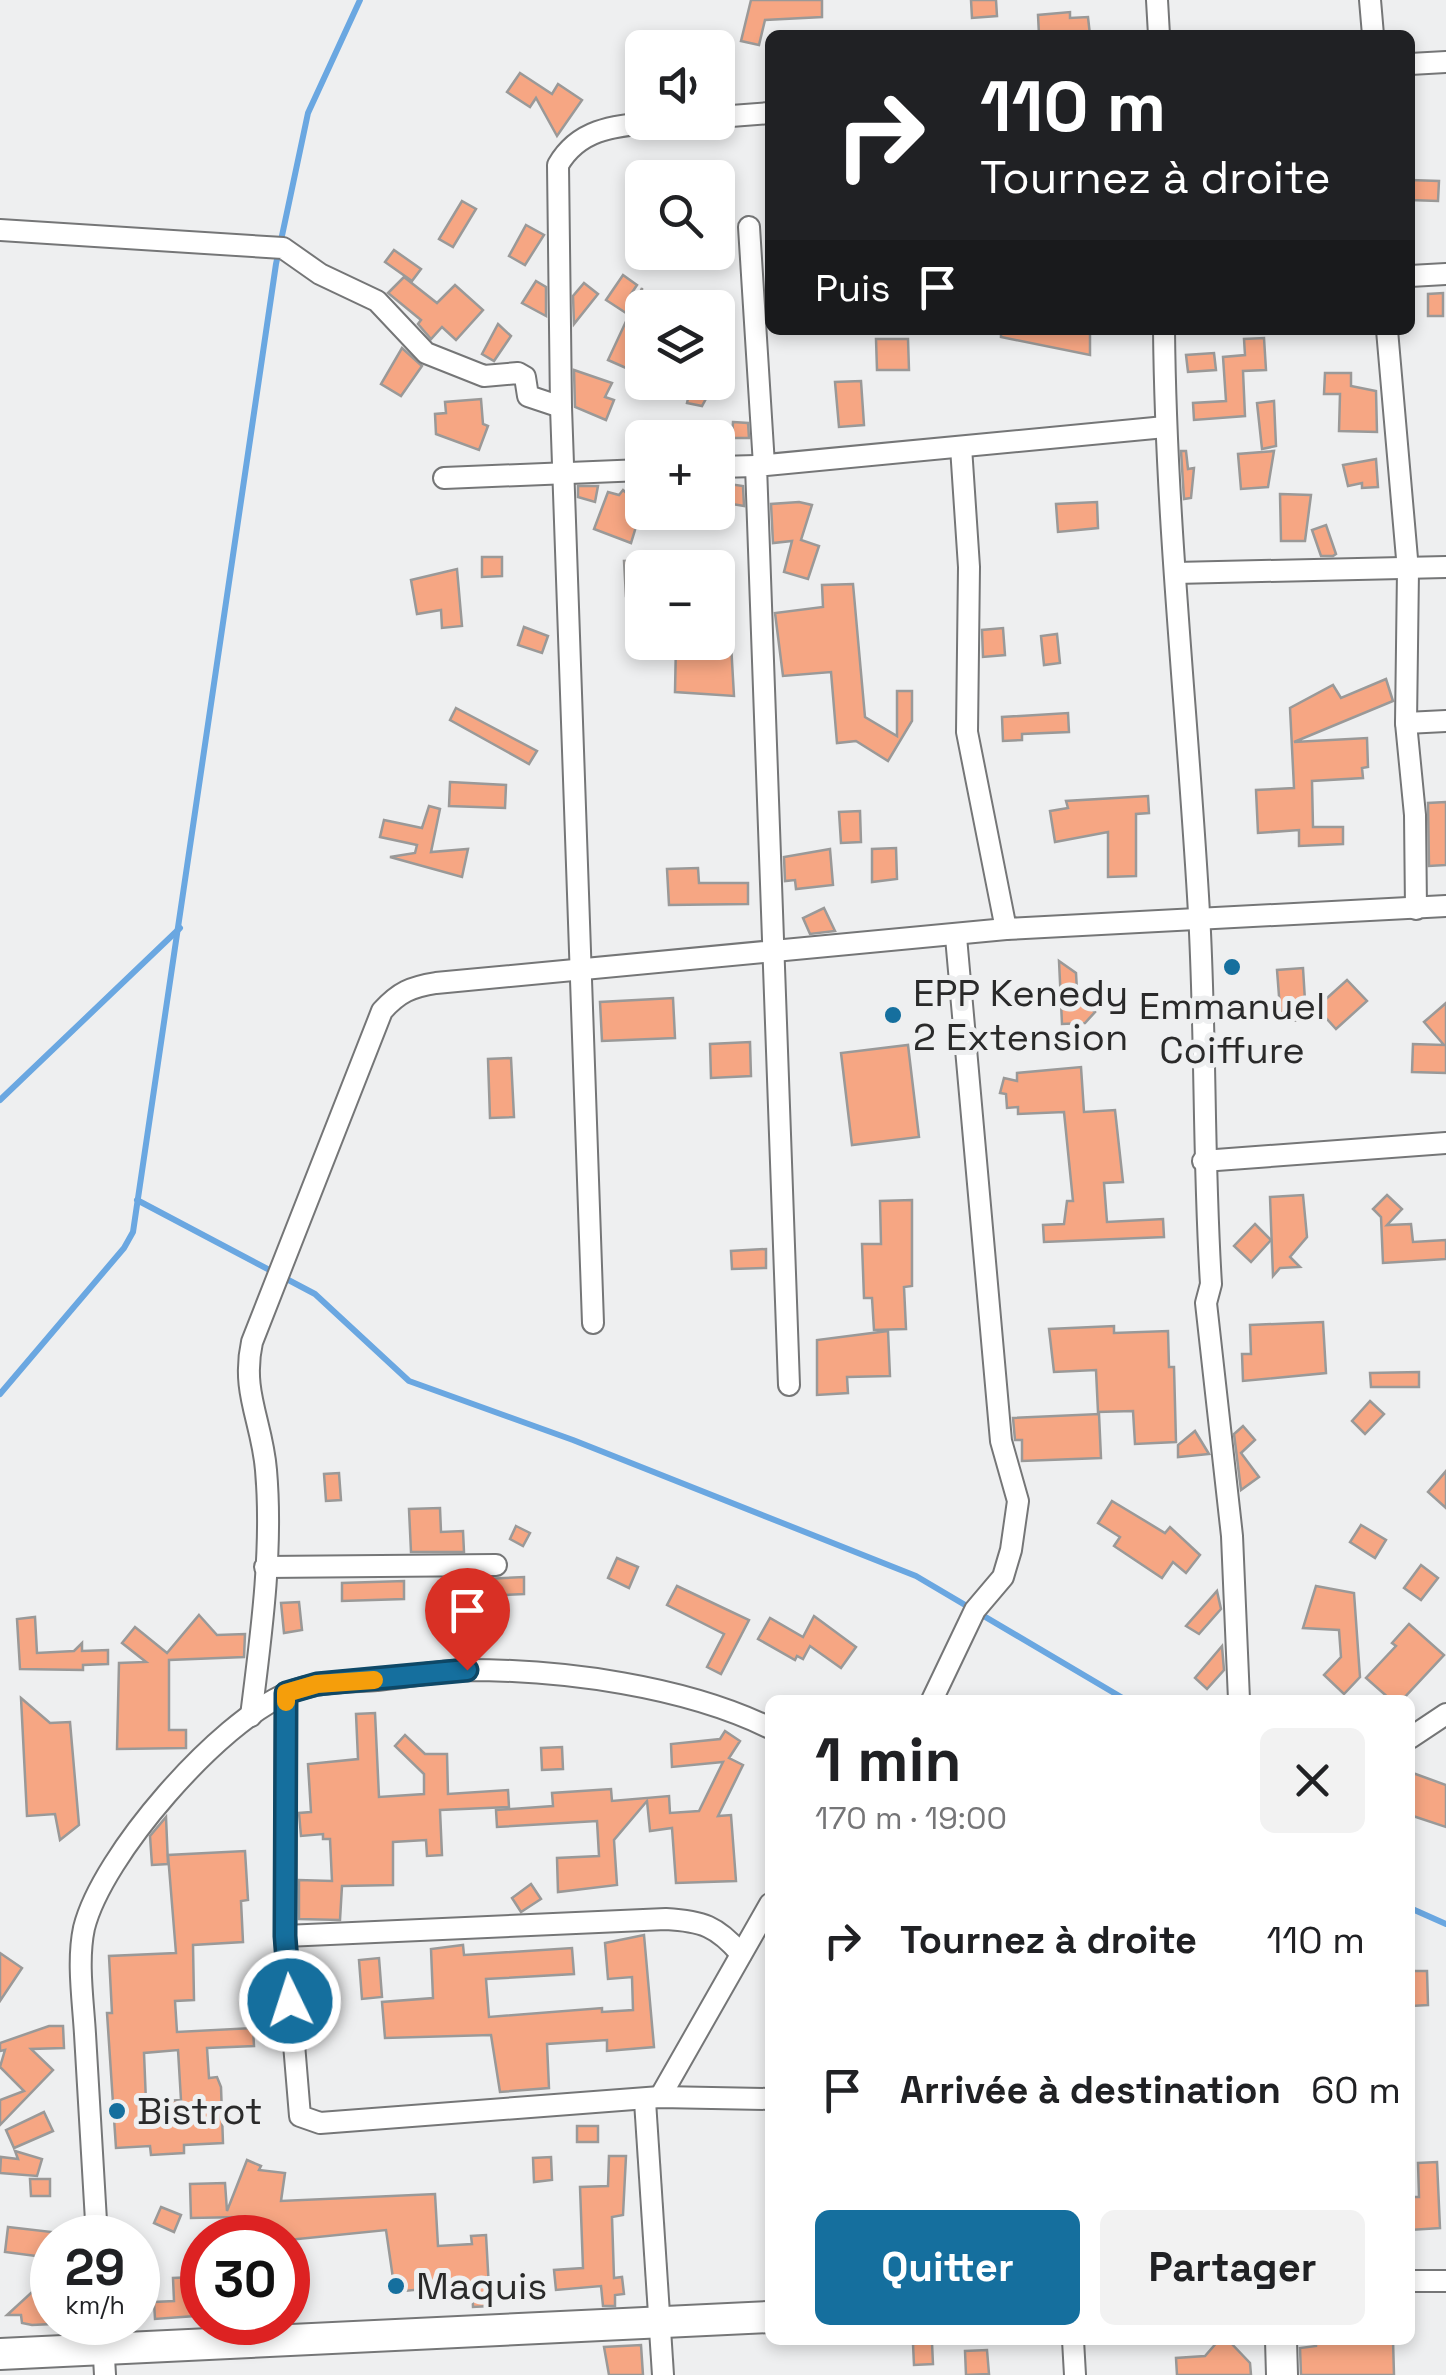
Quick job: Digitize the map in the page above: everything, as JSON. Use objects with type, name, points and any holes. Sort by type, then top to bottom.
[{"type":"street","points":[[1157,0],[1159,30]]},
{"type":"street","points":[[1370,0],[1372,30]]},
{"type":"street","points":[[1415,64],[1446,62]]},
{"type":"street","points":[[735,116],[765,113]]},
{"type":"street","points":[[593,1323],[561,408],[558,164],[582,137],[625,126]]},
{"type":"street","points":[[749,226],[789,1385]]},
{"type":"street","points":[[0,230],[284,248],[320,274],[377,302],[426,352],[484,376],[518,373],[526,378],[528,396],[561,408]]},
{"type":"street","points":[[1415,276],[1446,274]]},
{"type":"street","points":[[1164,335],[1165,428],[1199,916],[1203,1160],[1211,1284],[1206,1303],[1232,1536],[1239,1695]]},
{"type":"street","points":[[1388,335],[1408,570],[1406,723],[1415,815],[1416,909]]},
{"type":"street","points":[[735,466],[1165,428]]},
{"type":"street","points":[[961,447],[969,567],[966,732],[1006,929]]},
{"type":"street","points":[[444,478],[625,471]]},
{"type":"street","points":[[1175,573],[1446,567]]},
{"type":"street","points":[[1406,723],[1446,720]]},
{"type":"street","points":[[251,1716],[265,1566],[266,1470],[246,1370],[252,1342],[382,1011],[410,988],[956,937],[1006,929],[1446,906]]},
{"type":"street","points":[[934,1695],[975,1610],[1003,1577],[1018,1501],[1002,1441],[956,937]]},
{"type":"street","points":[[1203,1160],[1446,1143]]},
{"type":"street","points":[[265,1566],[496,1565]]},
{"type":"street","points":[[96,2215],[82,1976],[84,1930],[100,1884],[134,1832],[161,1799],[251,1716],[286,1693],[317,1684],[467,1670],[644,1688],[697,1699],[765,1726]]},
{"type":"street","points":[[286,1693],[285,1936],[300,2116],[320,2123],[652,2099],[765,2099]]},
{"type":"street","points":[[1415,1735],[1446,1714]]},
{"type":"street","points":[[663,2375],[652,2099],[765,1913]]},
{"type":"street","points":[[285,1936],[666,1919],[704,1921],[721,1930],[741,1954]]},
{"type":"street","points":[[1415,2282],[1446,2280]]},
{"type":"street","points":[[0,2354],[765,2317]]},
{"type":"street","points":[[1073,2345],[1075,2375]]},
{"type":"street","points":[[1281,2345],[1282,2375]]},
{"type":"building","points":[[751,0],[822,0],[822,17],[765,20],[759,45],[741,41]]},
{"type":"building","points":[[971,0],[996,0],[997,16],[972,18]]},
{"type":"building","points":[[1070,12],[1070,18],[1088,17],[1089,30],[1039,30],[1038,15]]},
{"type":"building","points":[[520,73],[552,94],[558,84],[582,100],[557,136],[536,98],[530,107],[507,92]]},
{"type":"building","points":[[1415,180],[1439,181],[1438,201],[1415,200]]},
{"type":"building","points":[[462,201],[476,209],[453,247],[439,239]]},
{"type":"building","points":[[526,225],[544,235],[525,265],[509,256]]},
{"type":"building","points":[[394,250],[421,269],[412,281],[385,262]]},
{"type":"building","points":[[623,275],[637,285],[634,290],[625,290],[625,312],[606,300]]},
{"type":"building","points":[[404,277],[437,303],[455,285],[483,310],[456,340],[442,327],[431,339],[418,324],[421,320],[388,293]]},
{"type":"building","points":[[536,281],[546,287],[546,316],[522,303]]},
{"type":"building","points":[[584,283],[598,294],[574,324],[573,296]]},
{"type":"building","points":[[1443,293],[1443,316],[1428,316],[1428,294]]},
{"type":"building","points":[[498,324],[511,336],[494,361],[482,354]]},
{"type":"building","points":[[625,324],[625,368],[608,360]]},
{"type":"building","points":[[1090,335],[1090,355],[1001,337]]},
{"type":"building","points":[[1264,338],[1266,370],[1243,371],[1245,416],[1194,420],[1193,403],[1226,401],[1223,357],[1245,355],[1244,339]]},
{"type":"building","points":[[876,339],[908,339],[909,370],[877,370]]},
{"type":"building","points":[[402,348],[422,366],[401,396],[381,384]]},
{"type":"building","points":[[1214,353],[1216,370],[1188,372],[1186,355]]},
{"type":"building","points":[[574,370],[612,383],[605,397],[614,400],[606,420],[575,407]]},
{"type":"building","points":[[1325,373],[1351,373],[1351,386],[1376,391],[1377,432],[1339,431],[1340,394],[1324,394]]},
{"type":"building","points":[[861,381],[864,425],[839,427],[835,382]]},
{"type":"building","points":[[481,399],[483,424],[488,426],[479,450],[436,434],[435,414],[446,413],[445,402]]},
{"type":"building","points":[[688,400],[705,400],[702,406],[687,403]]},
{"type":"building","points":[[1274,401],[1276,446],[1262,449],[1257,403]]},
{"type":"building","points":[[735,422],[748,423],[749,438],[735,438]]},
{"type":"building","points":[[1181,451],[1186,451],[1188,469],[1194,468],[1191,498],[1184,499]]},
{"type":"building","points":[[1274,451],[1268,487],[1241,489],[1238,454]]},
{"type":"building","points":[[1376,459],[1378,487],[1362,488],[1362,483],[1348,486],[1343,465]]},
{"type":"building","points":[[735,485],[743,486],[744,506],[735,504]]},
{"type":"building","points":[[578,486],[598,486],[595,502],[578,497]]},
{"type":"building","points":[[608,492],[619,495],[625,492],[625,530],[635,530],[631,543],[594,529]]},
{"type":"building","points":[[1280,494],[1311,495],[1305,541],[1281,541]]},
{"type":"building","points":[[1097,502],[1098,528],[1058,532],[1056,504]]},
{"type":"building","points":[[771,504],[812,505],[801,540],[819,546],[808,579],[784,572],[792,541],[773,543]]},
{"type":"building","points":[[1326,525],[1336,554],[1333,556],[1321,556],[1312,530]]},
{"type":"building","points":[[482,557],[502,557],[502,576],[482,577]]},
{"type":"building","points":[[457,569],[462,626],[442,628],[441,610],[417,614],[411,580]]},
{"type":"building","points":[[853,584],[865,717],[897,736],[897,691],[912,691],[912,721],[888,761],[856,741],[837,743],[831,672],[783,676],[775,613],[823,607],[822,585]]},
{"type":"building","points":[[524,627],[548,636],[542,653],[518,645]]},
{"type":"building","points":[[1003,628],[1005,655],[983,657],[982,630]]},
{"type":"building","points":[[1057,634],[1060,663],[1044,665],[1041,636]]},
{"type":"building","points":[[676,660],[732,660],[734,696],[675,692]]},
{"type":"building","points":[[1386,679],[1393,701],[1294,742],[1367,738],[1368,767],[1362,768],[1363,778],[1312,781],[1313,827],[1343,827],[1343,844],[1299,846],[1299,830],[1258,833],[1256,790],[1294,788],[1290,708],[1333,685],[1341,698]]},
{"type":"building","points":[[456,708],[537,751],[529,764],[450,720]]},
{"type":"building","points":[[1068,713],[1069,732],[1022,734],[1022,740],[1003,741],[1002,717]]},
{"type":"building","points":[[450,782],[506,785],[505,808],[449,806]]},
{"type":"building","points":[[1148,796],[1149,813],[1136,814],[1136,876],[1108,877],[1108,832],[1055,842],[1050,811],[1068,808],[1066,801]]},
{"type":"building","points":[[1446,802],[1446,865],[1429,866],[1428,803]]},
{"type":"building","points":[[429,806],[440,809],[431,852],[468,849],[462,877],[390,857],[415,853],[417,845],[380,837],[384,820],[422,828]]},
{"type":"building","points":[[860,811],[861,842],[841,843],[839,812]]},
{"type":"building","points":[[896,848],[897,879],[872,882],[872,849]]},
{"type":"building","points":[[830,849],[833,885],[796,889],[795,880],[785,881],[784,857]]},
{"type":"building","points":[[698,868],[699,883],[748,883],[748,904],[669,905],[667,869]]},
{"type":"building","points":[[824,908],[835,931],[810,934],[803,918]]},
{"type":"building","points":[[1059,961],[1076,973],[1077,991],[1072,992],[1095,1012],[1085,1023],[1062,1024]]},
{"type":"building","points":[[1303,968],[1306,1017],[1347,980],[1367,1001],[1336,1029],[1326,1018],[1281,1022],[1277,970]]},
{"type":"building","points":[[673,998],[675,1038],[602,1041],[600,1002]]},
{"type":"building","points":[[1446,1003],[1446,1073],[1412,1072],[1413,1044],[1444,1045],[1424,1022]]},
{"type":"building","points":[[750,1042],[751,1076],[711,1078],[710,1044]]},
{"type":"building","points":[[908,1045],[919,1137],[852,1145],[841,1053]]},
{"type":"building","points":[[511,1058],[514,1117],[490,1118],[488,1059]]},
{"type":"building","points":[[1081,1067],[1084,1112],[1115,1110],[1123,1182],[1104,1183],[1107,1222],[1163,1219],[1164,1237],[1044,1242],[1043,1225],[1064,1224],[1067,1201],[1073,1201],[1064,1112],[1018,1114],[1018,1107],[1007,1108],[1006,1094],[1000,1093],[1004,1078],[1017,1081],[1017,1073]]},
{"type":"building","points":[[1303,1195],[1307,1237],[1290,1257],[1300,1267],[1280,1268],[1273,1276],[1270,1197]]},
{"type":"building","points":[[1387,1195],[1402,1209],[1387,1225],[1411,1224],[1413,1242],[1446,1240],[1446,1259],[1383,1263],[1381,1217],[1373,1209]]},
{"type":"building","points":[[912,1200],[912,1286],[904,1287],[906,1329],[874,1330],[872,1298],[864,1298],[862,1244],[881,1244],[880,1201]]},
{"type":"building","points":[[1255,1224],[1271,1240],[1251,1262],[1234,1246]]},
{"type":"building","points":[[766,1249],[766,1268],[732,1269],[731,1251]]},
{"type":"building","points":[[1323,1322],[1326,1373],[1243,1381],[1242,1354],[1251,1354],[1250,1325]]},
{"type":"building","points":[[1114,1326],[1114,1333],[1168,1331],[1169,1367],[1174,1367],[1176,1442],[1135,1444],[1133,1411],[1098,1412],[1096,1370],[1054,1372],[1049,1329]]},
{"type":"building","points":[[888,1331],[890,1376],[847,1377],[848,1393],[817,1395],[817,1340]]},
{"type":"building","points":[[1419,1372],[1419,1387],[1371,1387],[1370,1373]]},
{"type":"building","points":[[1370,1401],[1384,1414],[1365,1434],[1352,1421]]},
{"type":"building","points":[[1099,1414],[1101,1458],[1022,1461],[1022,1440],[1015,1440],[1013,1418]]},
{"type":"building","points":[[1243,1426],[1255,1440],[1241,1453],[1259,1477],[1241,1490],[1234,1434]]},
{"type":"building","points":[[1195,1431],[1209,1454],[1178,1457],[1178,1445]]},
{"type":"building","points":[[1446,1471],[1446,1508],[1428,1492]]},
{"type":"building","points":[[339,1473],[341,1500],[326,1501],[324,1474]]},
{"type":"building","points":[[1112,1501],[1165,1533],[1170,1527],[1200,1555],[1186,1573],[1173,1562],[1162,1578],[1114,1546],[1120,1537],[1098,1523]]},
{"type":"building","points":[[440,1508],[441,1532],[463,1531],[464,1552],[411,1552],[409,1509]]},
{"type":"building","points":[[1361,1525],[1386,1540],[1375,1558],[1350,1542]]},
{"type":"building","points":[[516,1526],[530,1533],[523,1546],[510,1539]]},
{"type":"building","points":[[617,1558],[638,1567],[629,1588],[608,1578]]},
{"type":"building","points":[[1421,1565],[1438,1578],[1421,1600],[1404,1588]]},
{"type":"building","points":[[524,1577],[524,1594],[486,1596],[484,1633],[465,1634],[464,1580]]},
{"type":"building","points":[[404,1581],[404,1599],[342,1601],[342,1583]]},
{"type":"building","points":[[677,1586],[749,1620],[721,1674],[707,1667],[724,1634],[667,1605]]},
{"type":"building","points":[[1316,1586],[1354,1593],[1360,1677],[1344,1694],[1324,1675],[1341,1657],[1339,1630],[1303,1628]]},
{"type":"building","points":[[1217,1591],[1221,1609],[1199,1634],[1186,1626]]},
{"type":"building","points":[[299,1602],[302,1630],[284,1633],[281,1603]]},
{"type":"building","points":[[199,1615],[217,1635],[245,1634],[244,1657],[169,1660],[169,1730],[186,1730],[186,1748],[117,1749],[119,1663],[146,1662],[122,1643],[135,1627],[167,1653]]},
{"type":"building","points":[[814,1616],[856,1647],[841,1668],[810,1646],[803,1659],[797,1656],[795,1660],[758,1639],[770,1618],[803,1637]]},
{"type":"building","points":[[35,1617],[37,1653],[74,1651],[82,1643],[82,1651],[108,1650],[108,1664],[83,1665],[83,1670],[20,1669],[17,1619]]},
{"type":"building","points":[[1409,1624],[1444,1655],[1407,1695],[1385,1695],[1366,1678],[1396,1646],[1392,1643]]},
{"type":"building","points":[[1222,1646],[1224,1670],[1207,1689],[1195,1678]]},
{"type":"building","points":[[21,1698],[50,1723],[70,1722],[79,1825],[60,1840],[55,1814],[27,1816]]},
{"type":"building","points":[[375,1713],[379,1797],[424,1794],[424,1774],[395,1746],[405,1735],[425,1754],[447,1754],[448,1794],[508,1790],[509,1807],[440,1810],[442,1855],[427,1856],[426,1840],[393,1842],[393,1885],[342,1886],[340,1920],[299,1919],[299,1880],[332,1881],[330,1839],[323,1839],[323,1834],[301,1836],[299,1813],[311,1812],[308,1764],[358,1759],[356,1714]]},
{"type":"building","points":[[725,1731],[740,1741],[729,1758],[743,1765],[718,1816],[731,1815],[736,1881],[676,1883],[672,1828],[650,1831],[647,1801],[614,1840],[617,1885],[558,1892],[557,1858],[599,1856],[597,1821],[497,1827],[496,1810],[553,1806],[552,1793],[611,1789],[612,1801],[669,1796],[670,1813],[699,1811],[723,1762],[672,1767],[671,1744],[720,1739]]},
{"type":"building","points":[[562,1747],[563,1769],[542,1770],[541,1748]]},
{"type":"building","points":[[1415,1774],[1446,1785],[1446,1827],[1415,1817]]},
{"type":"building","points":[[166,1817],[168,1864],[152,1865],[150,1836]]},
{"type":"building","points":[[245,1851],[248,1900],[241,1901],[243,1942],[193,1945],[194,2000],[175,2001],[177,2032],[253,2028],[254,2046],[207,2048],[209,2078],[217,2077],[221,2087],[223,2143],[184,2145],[184,2153],[151,2155],[150,2146],[116,2148],[107,2013],[112,2013],[109,1956],[176,1953],[168,1855]],"holes":[[[178,2050],[181,2100],[146,2102],[144,2053]]]},
{"type":"building","points":[[531,1884],[541,1899],[521,1912],[512,1898]]},
{"type":"building","points":[[644,1935],[654,2047],[607,2051],[607,2040],[547,2044],[549,2088],[500,2092],[491,2035],[385,2038],[382,2002],[433,1998],[431,1949],[463,1945],[464,1955],[572,1948],[574,1974],[486,1979],[489,2017],[602,2008],[602,2012],[633,2010],[632,1977],[608,1979],[605,1943]]},
{"type":"building","points":[[0,1953],[22,1968],[0,2001]]},
{"type":"building","points":[[379,1958],[382,1997],[362,1999],[359,1960]]},
{"type":"building","points":[[1415,1971],[1427,1971],[1428,2005],[1415,2006]]},
{"type":"building","points":[[49,2026],[63,2026],[64,2048],[31,2049],[53,2070],[0,2125],[0,2100],[24,2091],[0,2067],[5,2050],[0,2051],[0,2043]]},
{"type":"building","points":[[44,2112],[53,2131],[14,2148],[6,2130]]},
{"type":"building","points":[[577,2126],[598,2126],[598,2142],[577,2142]]},
{"type":"building","points":[[15,2151],[42,2159],[37,2176],[0,2173],[1,2157],[18,2159]]},
{"type":"building","points":[[609,2156],[626,2156],[623,2215],[612,2217],[614,2278],[622,2277],[624,2294],[615,2295],[615,2306],[603,2306],[601,2286],[556,2290],[554,2270],[583,2268],[580,2187],[608,2186]]},
{"type":"building","points":[[551,2157],[552,2180],[534,2182],[533,2158]]},
{"type":"building","points":[[247,2160],[261,2166],[259,2170],[285,2173],[281,2201],[435,2194],[438,2246],[472,2244],[471,2236],[486,2235],[490,2306],[473,2307],[472,2284],[395,2292],[386,2230],[310,2238],[310,2215],[191,2215],[190,2184],[225,2183],[227,2211]]},
{"type":"building","points":[[1437,2162],[1440,2228],[1415,2230],[1418,2163]]},
{"type":"building","points":[[30,2179],[50,2179],[50,2196],[31,2196]]},
{"type":"building","points":[[161,2207],[181,2215],[174,2232],[160,2226],[158,2215]]},
{"type":"building","points":[[8,2227],[30,2230],[30,2255],[5,2252]]},
{"type":"building","points":[[173,2278],[180,2278],[180,2317],[160,2319],[160,2302],[174,2301]]},
{"type":"building","points":[[30,2294],[30,2325],[22,2323],[21,2315],[7,2315]]},
{"type":"building","points":[[641,2345],[643,2375],[609,2375],[604,2347]]},
{"type":"building","points":[[913,2345],[932,2345],[933,2364],[914,2365]]},
{"type":"building","points":[[1215,2345],[1233,2345],[1250,2363],[1251,2375],[1177,2375],[1176,2358],[1205,2356]]},
{"type":"building","points":[[1393,2345],[1394,2375],[1301,2375],[1300,2348]]},
{"type":"building","points":[[987,2350],[989,2374],[966,2375],[965,2351]]},
{"type":"waterway","points":[[0,1394],[124,1248],[133,1232],[276,264],[308,113],[360,0]]},
{"type":"waterway","points":[[0,1100],[180,928]]},
{"type":"waterway","points":[[137,1200],[315,1294],[409,1381],[573,1440],[916,1576],[1118,1695]]},
{"type":"waterway","points":[[1415,1910],[1446,1924]]},
{"type":"slow traffic","points":[[286,1702],[286,1693],[317,1684],[374,1680]]},
{"type":"place","name":"Emmanuel Coiffure","points":[[1232,967]]},
{"type":"place","name":"EPP Kenedy 2 Extension","points":[[893,1015]]},
{"type":"place","name":"Bistrot","points":[[117,2111]]},
{"type":"place","name":"Maquis","points":[[396,2286]]},
{"type":"route","points":[[290,2001],[285,1936],[286,1693],[317,1684],[467,1670]]}]
